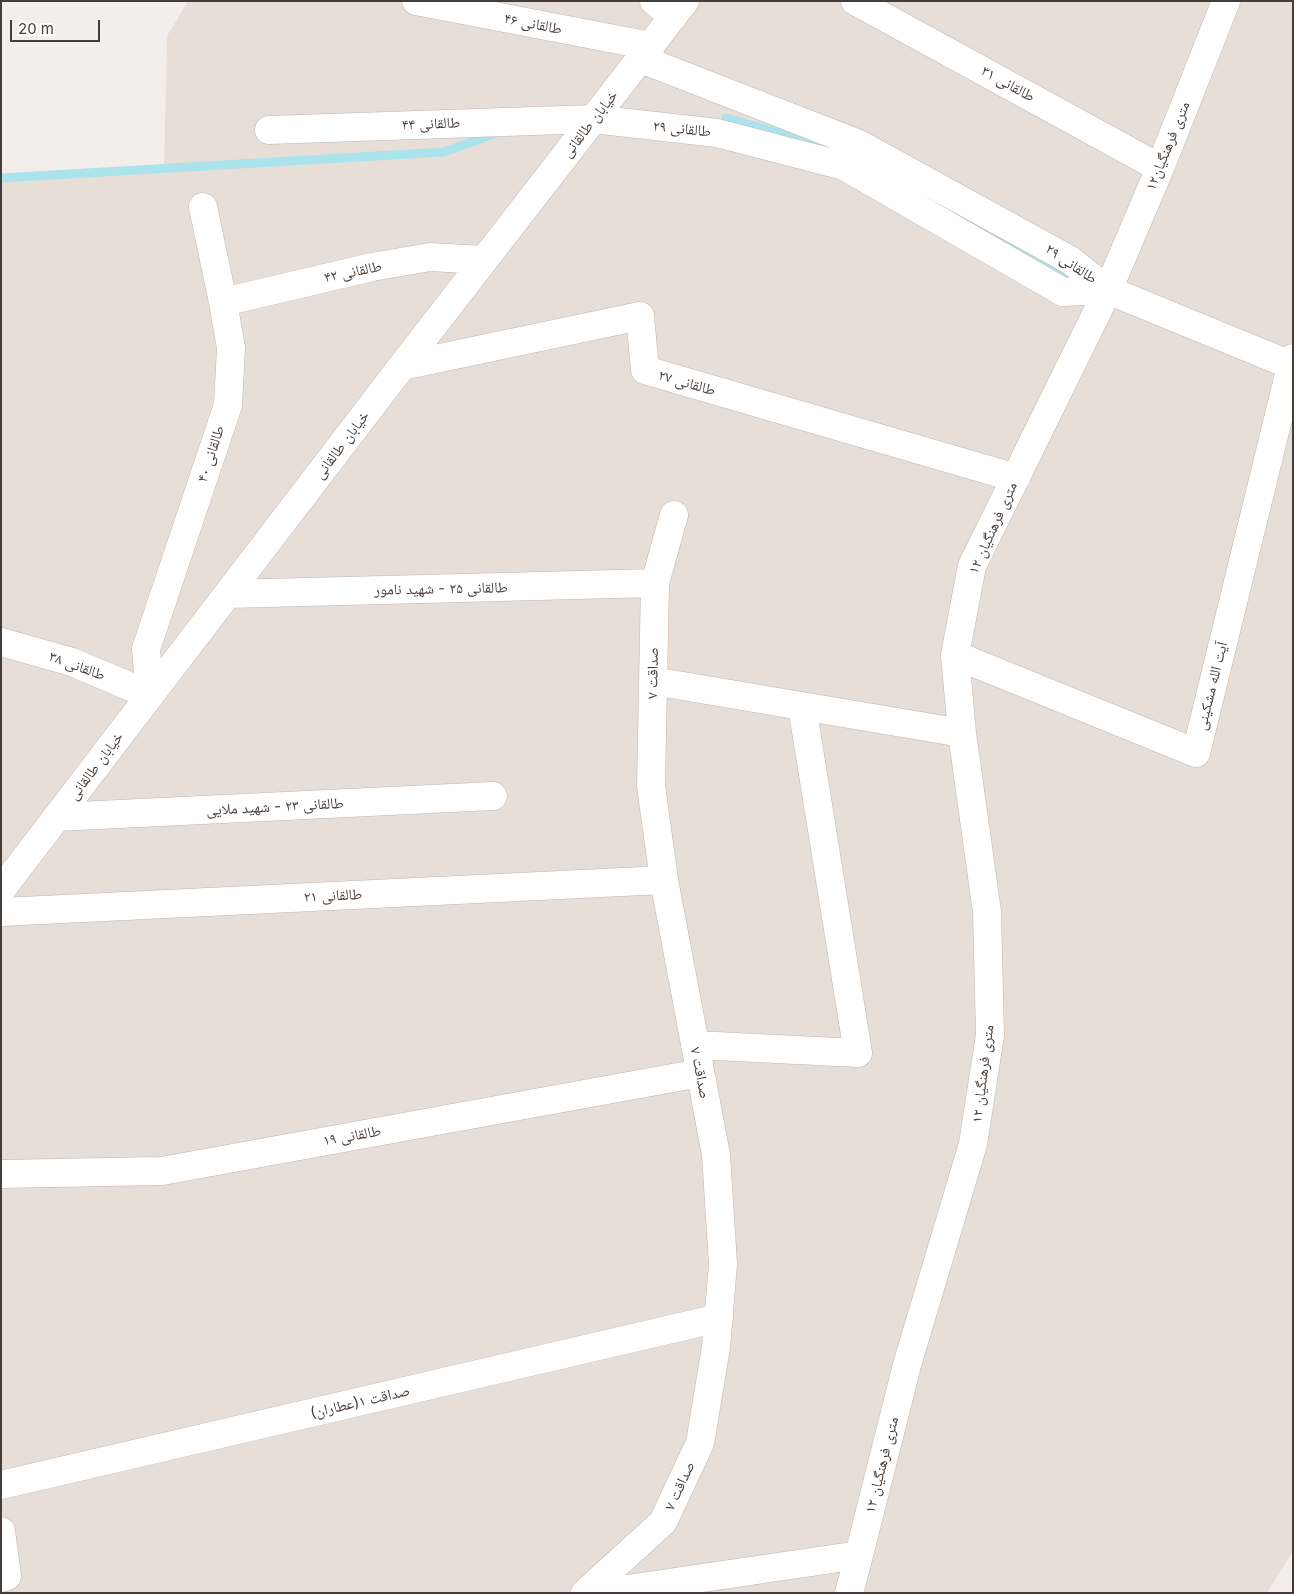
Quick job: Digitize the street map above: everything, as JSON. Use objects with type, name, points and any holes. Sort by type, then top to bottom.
[{"type":"street","name":"طالقانی ۴۶","points":[[416,1],[646,52]]},
{"type":"street","name":"طالقانی ۳۱","points":[[855,1],[1160,168]]},
{"type":"street","name":"۱۲متری فرهنگیان","points":[[1108,290],[1160,168],[1226,1]]},
{"type":"street","name":"خیابان طالقانی","points":[[1,890],[402,366],[646,52],[671,6]]},
{"type":"street","name":"طالقانی ۲۹","points":[[646,52],[859,144],[1070,260],[1108,290]]},
{"type":"street","name":"طالقانی ۲۹","points":[[594,119],[717,133],[844,166],[1063,292],[1108,290]]},
{"type":"street","name":"طالقانی ۴۴","points":[[269,130],[594,119]]},
{"type":"street","name":"طالقانی ۴۰","points":[[150,695],[146,649],[228,405],[231,348],[203,207]]},
{"type":"street","name":"طالقانی ۴۲","points":[[223,302],[372,267],[430,257],[484,260]]},
{"type":"street","name":"آیت الله مشکینی","points":[[955,655],[1196,753],[1292,363],[1108,290]]},
{"type":"street","name":"۱۲ متری فرهنگیان","points":[[849,1593],[907,1364],[973,1144],[990,1034],[987,912],[962,733],[955,655],[972,566],[1108,290]]},
{"type":"street","name":"طالقانی ۲۷","points":[[402,366],[640,316],[645,370],[1016,478]]},
{"type":"street","name":"صداقت ۷","points":[[585,1593],[663,1522],[700,1443],[719,1318],[723,1264],[716,1155],[664,880],[651,786],[654,583],[674,515]]},
{"type":"street","name":"طالقانی ۲۵ - شهید نامور","points":[[228,594],[654,583]]},
{"type":"street","name":"طالقانی ۳۸","points":[[1,642],[72,662],[150,695]]},
{"type":"street","points":[[653,681],[962,733]]},
{"type":"street","points":[[695,1046],[858,1054],[802,706]]},
{"type":"street","name":"طالقانی ۲۳ - شهید ملایی","points":[[57,817],[493,796]]},
{"type":"street","name":"طالقانی ۲۱","points":[[1,912],[664,880]]},
{"type":"street","name":"طالقانی ۱۹","points":[[1,1174],[162,1171],[700,1073]]},
{"type":"street","name":"صداقت ۱(عطاران)","points":[[1,1485],[719,1318]]},
{"type":"street","points":[[1,1531],[7,1576],[1,1578]]},
{"type":"street","points":[[600,1593],[859,1556]]},
{"type":"shaded area","points":[[188,1],[1293,1],[1293,1551],[1267,1593],[1,1593],[1,181],[164,170],[167,36]]},
{"type":"waterway","points":[[726,118],[843,151]]},
{"type":"waterway","points":[[1,178],[444,152],[497,133]]},
{"type":"waterway","points":[[944,206],[1068,277]]}]
